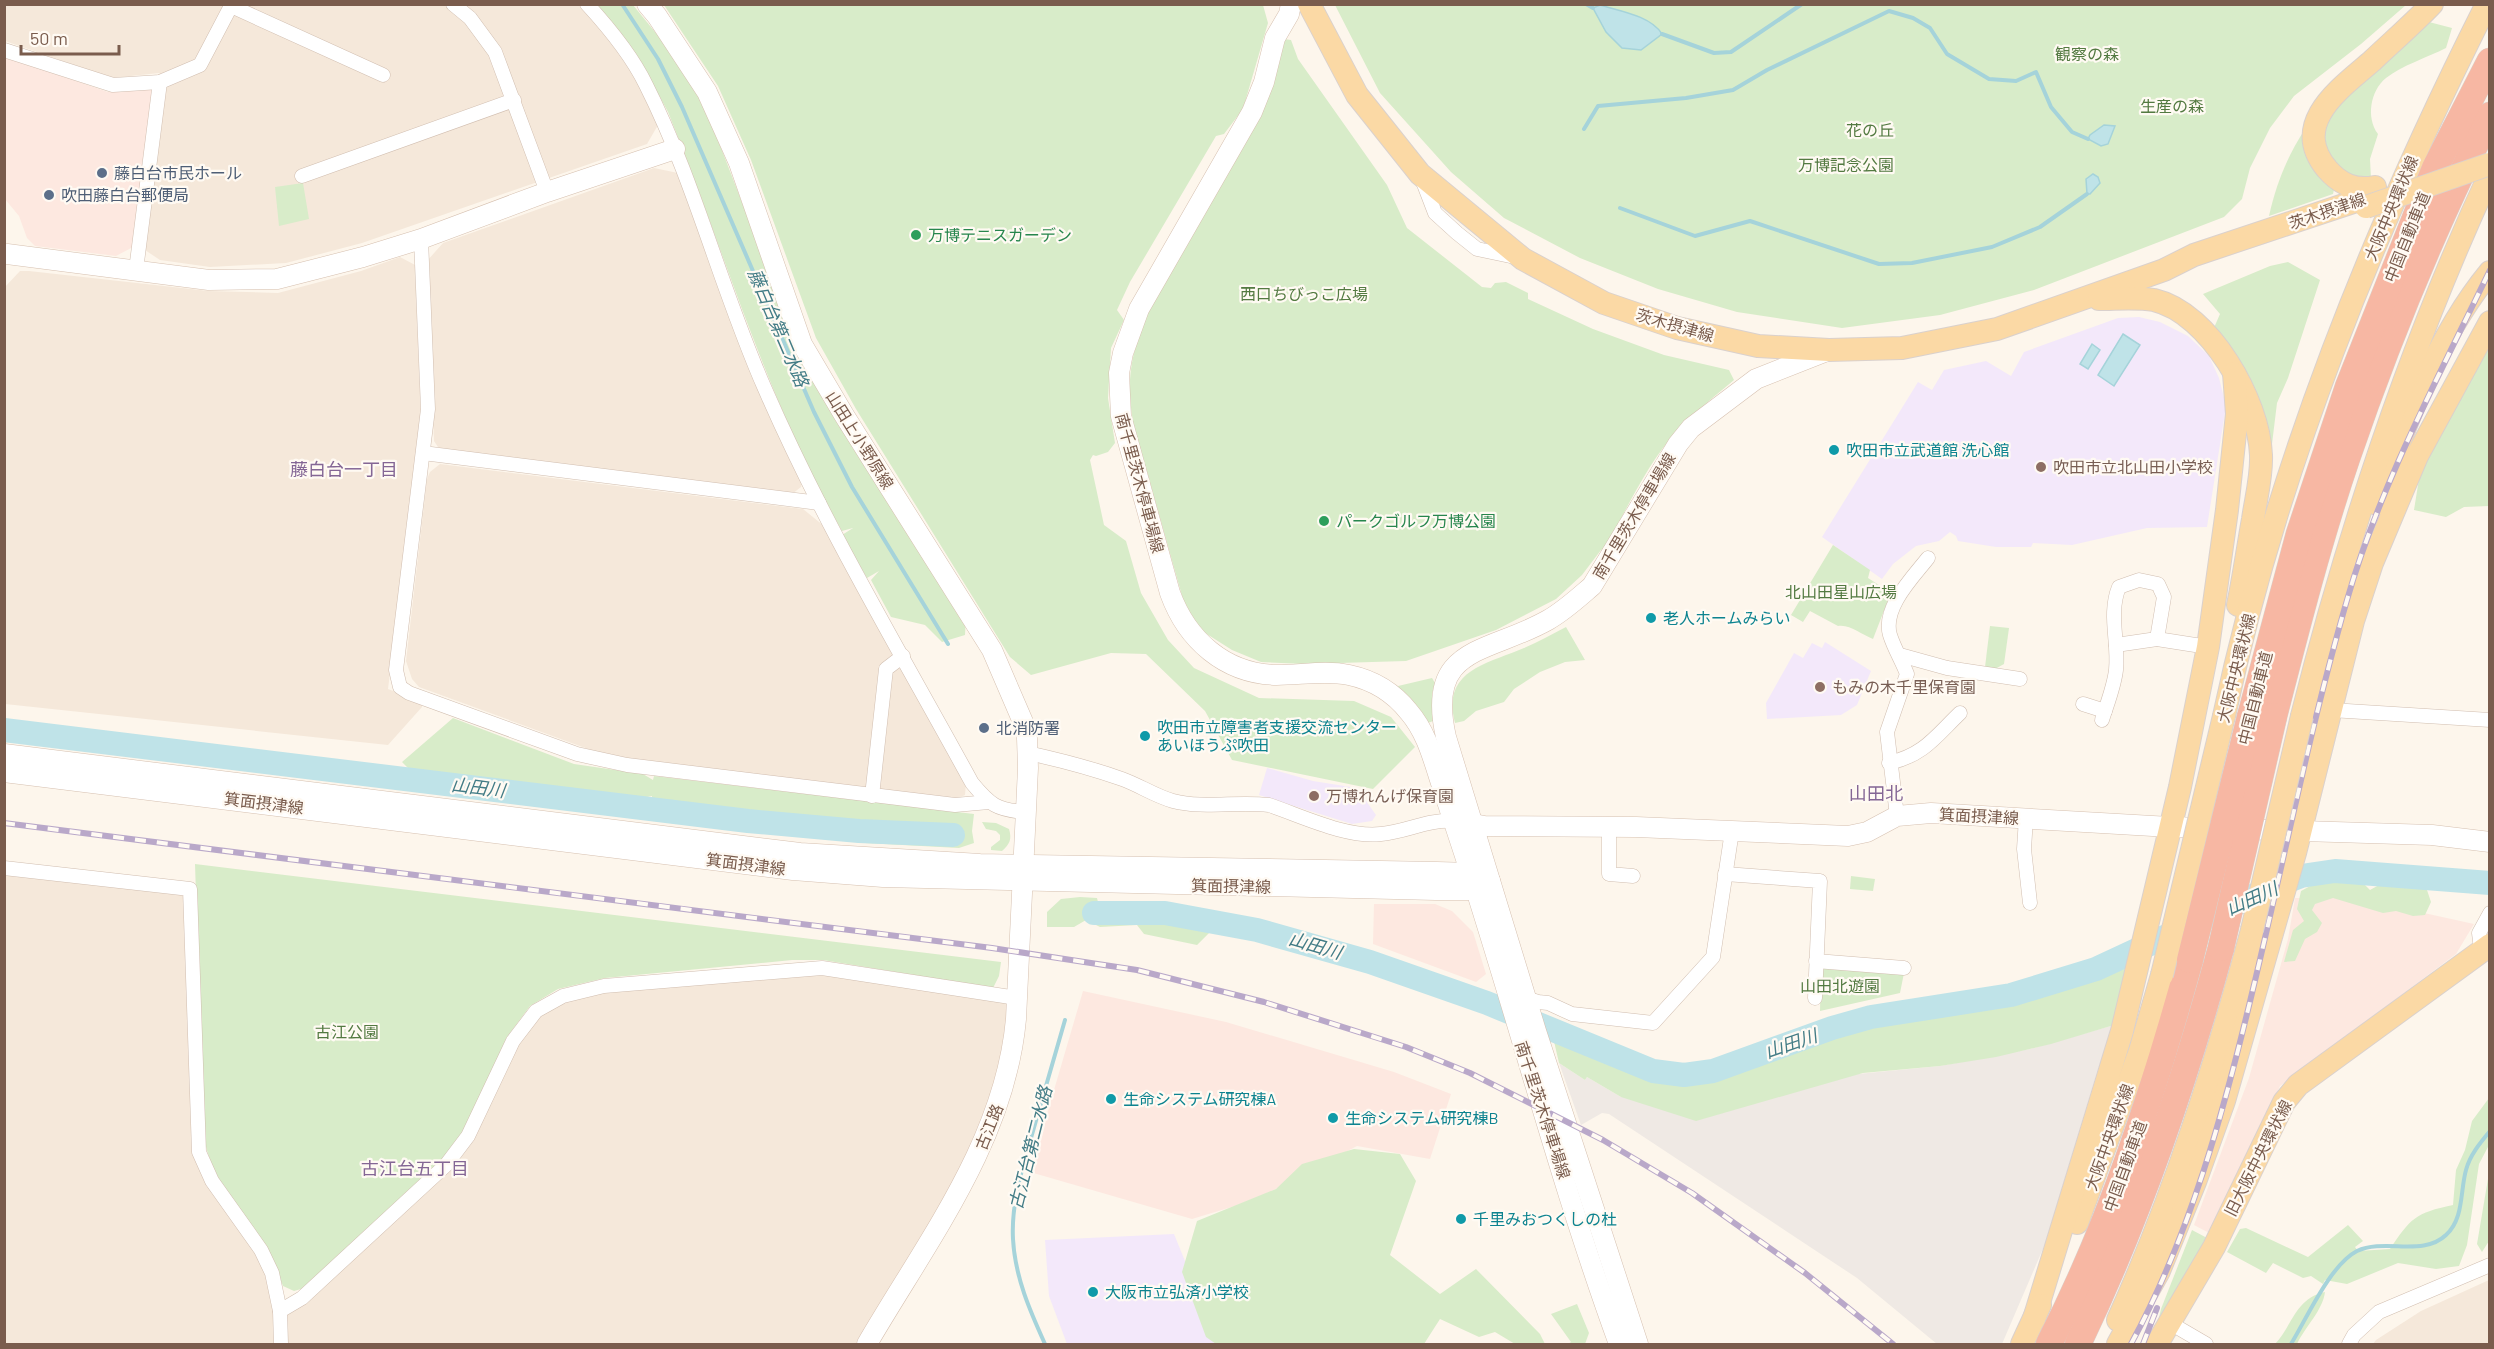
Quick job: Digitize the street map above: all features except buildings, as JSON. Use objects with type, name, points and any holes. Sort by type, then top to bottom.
[{"type":"highway","name":"中国自動車道","points":[[2078,1344],[2115,1265],[2156,1161],[2198,1030],[2220,948],[2262,717],[2302,525],[2362,348],[2434,168],[2490,61]]},
{"type":"highway","name":"中国自動車道","points":[[2049,1344],[2095,1241],[2131,1150],[2156,1078],[2262,717],[2307,589],[2346,460],[2382,358],[2445,208],[2490,115]]},
{"type":"main road","name":"山田上小野原線","points":[[647,4],[707,92],[739,163],[802,344],[844,416],[992,650],[1023,722],[1027,738],[1022,873]]},
{"type":"main road","name":"南千里茨木停車場線","points":[[1290,4],[1289,14],[1275,38],[1264,82],[1252,112],[1133,324],[1119,373],[1121,416],[1170,593],[1178,614],[1190,632],[1217,657],[1253,672],[1274,675],[1348,674],[1382,687],[1398,699],[1424,731],[1454,821]]},
{"type":"main road","name":"茨木摂津線","points":[[1309,4],[1357,95],[1420,174],[1523,259],[1604,303],[1677,328],[1758,346],[1829,350],[1902,348],[1997,329],[2164,270],[2194,255],[2371,197],[2490,164]]},
{"type":"main road","points":[[2432,4],[2339,87],[2327,102],[2315,125],[2319,154],[2334,177],[2371,197],[2422,171],[2433,171],[2490,151]]},
{"type":"main road","name":"大阪中央環状線","points":[[2022,1344],[2080,1217],[2140,1051],[2162,975],[2231,684],[2276,520],[2332,355],[2409,163],[2487,4]]},
{"type":"main road","points":[[5,252],[208,280],[277,279],[363,257],[421,239],[547,192],[675,149]]},
{"type":"main road","points":[[2106,1344],[2152,1242],[2206,1092],[2252,930],[2302,716],[2339,574],[2382,439],[2442,282],[2490,174]]},
{"type":"main road","points":[[2314,668],[2390,467],[2426,381],[2461,311],[2490,272]]},
{"type":"main road","points":[[2084,299],[2152,300],[2184,314],[2210,338],[2234,373],[2256,423],[2261,454],[2259,479],[2233,636],[2231,684]]},
{"type":"main road","points":[[2118,1344],[2159,1271],[2202,1164],[2238,1057],[2301,831],[2359,602],[2387,523],[2417,456],[2490,322]]},
{"type":"main road","name":"南千里茨木停車場線","points":[[1474,824],[1441,715],[1444,685],[1452,668],[1467,655],[1549,620],[1592,586],[1690,428],[1764,375],[1829,350]]},
{"type":"main road","points":[[2034,1319],[2101,1105],[2135,976],[2170,827],[2208,647],[2237,414],[2234,373]]},
{"type":"main road","name":"箕面摂津線","points":[[4,754],[800,853],[1022,873]]},
{"type":"main road","name":"箕面摂津線","points":[[4,772],[793,870],[883,877],[1022,873],[1479,881]]},
{"type":"main road","name":"箕面摂津線","points":[[1454,821],[1474,824],[1853,836],[1867,832],[1897,816],[1931,813],[2170,827],[2432,835],[2490,842]]},
{"type":"main road","points":[[1454,821],[1479,881]]},
{"type":"main road","points":[[1474,824],[1479,881]]},
{"type":"main road","name":"古江路","points":[[867,1344],[976,1160],[986,1137],[1008,1069],[1014,1042],[1022,873]]},
{"type":"main road","name":"南千里茨木停車場線","points":[[1479,881],[1518,998],[1536,1031],[1638,1344]]},
{"type":"main road","name":"旧大阪中央環状線","points":[[2157,1344],[2218,1239],[2283,1102],[2298,1085],[2485,947]]},
{"type":"main road","name":"南千里茨木停車場線","points":[[1518,998],[1516,1023],[1619,1344]]},
{"type":"street","points":[[453,4],[470,18],[495,52],[547,192]]},
{"type":"street","points":[[587,4],[609,28],[646,83],[675,149],[764,388],[819,503],[972,783],[989,802],[1002,810],[1025,812]]},
{"type":"street","points":[[4,50],[113,85],[160,82],[200,65],[232,5],[382,75]]},
{"type":"street","points":[[135,270],[160,82]]},
{"type":"street","points":[[302,176],[514,100]]},
{"type":"street","points":[[421,239],[428,409],[396,670],[399,687],[409,693],[577,754],[627,765],[955,805],[989,802]]},
{"type":"street","points":[[423,453],[819,503]]},
{"type":"street","points":[[1897,816],[1887,732],[1907,674],[1890,633],[1891,615],[1899,596],[1928,558]]},
{"type":"street","points":[[2083,704],[2104,716],[2116,672],[2113,603],[2119,587],[2139,580],[2158,584],[2164,597],[2157,639]]},
{"type":"street","points":[[2116,645],[2157,639],[2208,647]]},
{"type":"street","points":[[1900,655],[1947,668],[2020,679]]},
{"type":"street","points":[[872,796],[886,669],[903,656]]},
{"type":"street","points":[[2331,710],[2490,720]]},
{"type":"street","points":[[1889,763],[1909,758],[1923,750],[1960,713]]},
{"type":"street","points":[[1028,753],[1122,779],[1172,801],[1205,805],[1253,803],[1269,805],[1363,835],[1382,834],[1440,820],[1454,821]]},
{"type":"street","points":[[2026,818],[2024,849],[2030,903]]},
{"type":"street","points":[[1609,827],[1609,874],[1633,876]]},
{"type":"street","points":[[1518,998],[1548,1003],[1572,1014],[1653,1023],[1713,957],[1732,831]]},
{"type":"street","points":[[4,868],[190,888],[199,1152],[213,1181],[261,1250],[272,1273],[280,1311],[281,1344]]},
{"type":"street","points":[[1725,874],[1820,881],[1815,998]]},
{"type":"street","points":[[2485,947],[2479,933],[2490,913]]},
{"type":"street","points":[[1816,961],[1904,969]]},
{"type":"street","points":[[280,1311],[302,1298],[446,1165],[468,1136],[513,1041],[536,1011],[563,996],[604,986],[822,968],[1017,998]]},
{"type":"street","points":[[2349,1344],[2354,1335],[2379,1312],[2490,1265]]},
{"type":"street","points":[[2170,1323],[2206,1344]]},
{"type":"shaded area","points":[[5,5],[579,5],[605,34],[640,85],[658,125],[647,144],[362,243],[286,263],[210,267],[160,260],[145,250],[165,80],[159,73],[112,78],[5,41]]},
{"type":"shaded area","points":[[4,56],[108,92],[154,87],[133,247],[116,256],[35,246],[27,238],[19,216],[5,199]]},
{"type":"shaded area","points":[[654,168],[678,173],[758,390],[802,482],[801,487],[792,494],[443,450],[434,441],[427,261],[443,243]]},
{"type":"shaded area","points":[[400,257],[415,265],[421,420],[388,689],[422,702],[422,707],[388,745],[5,704],[4,288],[20,271],[29,271],[209,291],[278,293],[361,271]]},
{"type":"shaded area","name":"吹田市立北山田小学校","points":[[2139,317],[2160,322],[2188,336],[2209,356],[2219,378],[2226,406],[2207,527],[2147,528],[2072,545],[2033,543],[2031,547],[1996,547],[1958,541],[1956,536],[1950,532],[1939,541],[1916,546],[1893,564],[1882,579],[1822,537],[1918,382],[1932,390],[1944,370],[1986,361],[2011,376],[2024,352],[2118,318]]},
{"type":"shaded area","points":[[440,464],[803,509],[824,526],[966,783],[965,795],[956,799],[629,760],[599,753],[419,687],[412,679],[406,661],[427,479],[430,472]]},
{"type":"shaded area","name":"もみの木千里保育園","points":[[1825,642],[1871,671],[1857,705],[1841,715],[1767,719],[1766,703],[1794,653],[1803,658],[1812,643],[1822,648]]},
{"type":"shaded area","name":"万博れんげ保育園","points":[[1267,768],[1313,781],[1357,788],[1376,815],[1372,821],[1352,824],[1259,795]]},
{"type":"shaded area","points":[[5,868],[190,889],[199,1152],[261,1250],[281,1310],[446,1165],[513,1041],[563,996],[822,968],[1017,998],[986,1137],[867,1344],[5,1344]]},
{"type":"shaded area","points":[[2295,898],[2356,898],[2474,924],[2456,954],[2280,1086],[2211,1234],[2194,1225],[2249,1078],[2288,939]]},
{"type":"shaded area","points":[[1374,904],[1435,904],[1452,911],[1473,932],[1486,974],[1476,982],[1373,944]]},
{"type":"shaded area","points":[[1083,991],[1226,1022],[1394,1072],[1451,1094],[1430,1159],[1357,1146],[1272,1191],[1235,1206],[1192,1219],[1030,1172]]},
{"type":"shaded area","points":[[2114,1025],[2097,1072],[2045,1244],[2002,1344],[1937,1344],[1857,1278],[1609,1114],[1602,1113],[1581,1125],[1559,1063],[1585,1080],[1587,1077],[1621,1097],[1940,1066],[2030,1049]]},
{"type":"shaded area","points":[[1174,1234],[1191,1276],[1265,1344],[1067,1344],[1049,1296],[1045,1240]]},
{"type":"shaded area","points":[[2489,1280],[2489,1344],[2373,1344],[2421,1311]]},
{"type":"green space","points":[[596,5],[633,5],[673,54],[703,101],[798,348],[966,616],[965,635],[942,642],[925,625],[891,617],[871,580],[879,571],[867,578],[842,535],[853,528],[842,531],[791,430],[748,324],[668,112],[635,56]]},
{"type":"green space","points":[[664,5],[1263,5],[1268,23],[1243,109],[1224,134],[1216,136],[1130,282],[1117,310],[1124,320],[1111,348],[1108,398],[1115,443],[1108,452],[1093,455],[1090,460],[1104,525],[1126,541],[1141,593],[1168,640],[1194,668],[1259,698],[1354,701],[1391,717],[1415,747],[1373,789],[1232,760],[1205,711],[1146,654],[1111,653],[1031,675],[1010,657],[856,409],[816,338],[751,160],[718,86]]},
{"type":"green space","name":"万博記念公園","points":[[1335,5],[2406,5],[2361,44],[2294,96],[2270,128],[2250,168],[2242,199],[2224,217],[2034,290],[1940,315],[1842,328],[1737,312],[1658,289],[1580,258],[1504,218],[1451,172],[1380,93]]},
{"type":"green space","points":[[2429,22],[2452,28],[2446,48],[2399,70],[2386,78],[2376,90],[2371,113],[2374,128],[2378,134],[2370,159],[2371,179],[2356,179],[2329,159],[2323,128],[2330,111]]},
{"type":"green space","name":"西口ちびっこ広場","points":[[1284,39],[1291,40],[1298,59],[1387,185],[1407,228],[1482,287],[1491,288],[1495,283],[1506,282],[1528,293],[1528,299],[1593,329],[1664,355],[1729,370],[1734,380],[1691,417],[1667,443],[1638,487],[1605,548],[1582,575],[1556,599],[1496,630],[1406,661],[1305,664],[1261,662],[1232,650],[1202,631],[1186,610],[1133,422],[1130,394],[1131,369],[1144,319]]},
{"type":"green space","points":[[2305,129],[2335,185],[2333,194],[2269,216],[2283,171]]},
{"type":"green space","points":[[303,183],[309,219],[279,226],[275,187]]},
{"type":"green space","points":[[2288,262],[2320,280],[2288,378],[2277,403],[2272,444],[2268,454],[2213,330],[2220,314],[2203,294],[2270,266]]},
{"type":"green space","points":[[2489,345],[2489,506],[2464,507],[2446,517],[2414,510],[2422,460]]},
{"type":"green space","name":"北山田星山広場","points":[[1833,545],[1870,570],[1868,578],[1892,590],[1873,639],[1851,628],[1838,626],[1810,611],[1803,622],[1791,615]]},
{"type":"green space","points":[[1990,626],[2009,628],[2004,664],[1995,669],[1985,667]]},
{"type":"green space","points":[[1566,627],[1585,660],[1565,662],[1540,672],[1514,689],[1504,702],[1476,711],[1464,721],[1455,723],[1452,705],[1455,691],[1461,680],[1470,672]]},
{"type":"green space","points":[[1432,678],[1435,683],[1432,694],[1433,721],[1428,723],[1398,686]]},
{"type":"green space","points":[[453,718],[574,764],[643,774],[653,780],[654,776],[974,814],[972,831],[974,843],[959,848],[865,843],[857,836],[863,825],[897,826],[652,801],[652,796],[637,799],[409,769],[402,762]]},
{"type":"green space","points":[[982,822],[996,823],[1009,829],[1010,841],[1002,851],[991,850],[991,847],[1000,840],[1000,835],[996,831],[986,829]]},
{"type":"green space","name":"古江公園","points":[[195,864],[1001,962],[999,976],[993,988],[823,960],[792,960],[605,978],[558,989],[530,1006],[507,1037],[463,1133],[441,1161],[308,1287],[294,1291],[283,1286],[264,1249],[228,1194],[209,1156],[204,1137]]},
{"type":"green space","points":[[1851,876],[1875,879],[1873,891],[1850,889]]},
{"type":"green space","points":[[2336,879],[2364,884],[2370,890],[2388,880],[2401,882],[2405,887],[2426,887],[2431,902],[2425,915],[2413,916],[2396,911],[2383,913],[2333,898],[2315,904],[2312,910],[2322,923],[2317,932],[2305,939],[2295,961],[2284,962],[2293,930],[2304,921],[2297,909],[2301,891],[2314,884]]},
{"type":"green space","points":[[1097,898],[1100,910],[1162,919],[1205,914],[1212,930],[1197,945],[1144,934],[1137,925],[1100,927],[1086,920],[1074,927],[1047,927],[1047,912],[1061,899]]},
{"type":"green space","points":[[2130,962],[2114,1025],[2051,1044],[1996,1057],[1940,1066],[1863,1073],[1696,1121],[1621,1097],[1587,1077],[1585,1080],[1559,1063],[1553,1037],[1646,1075],[1675,1081],[1694,1080],[1712,1077],[1847,1031],[1997,1005],[2079,982]]},
{"type":"green space","name":"山田北遊園","points":[[1821,964],[1904,973],[1900,993],[1820,1011]]},
{"type":"green space","points":[[2489,1098],[2489,1145],[2479,1164],[2467,1245],[2459,1266],[2436,1269],[2398,1263],[2347,1284],[2325,1280],[2323,1284],[2311,1276],[2303,1278],[2273,1263],[2266,1273],[2227,1252],[2240,1229],[2246,1228],[2308,1257],[2348,1225],[2363,1241],[2355,1247],[2358,1251],[2390,1249],[2403,1230],[2415,1218],[2453,1205],[2456,1170],[2465,1150],[2472,1121]]},
{"type":"green space","points":[[1354,1149],[1400,1154],[1416,1181],[1390,1255],[1440,1294],[1476,1269],[1540,1334],[1545,1344],[1515,1344],[1495,1332],[1479,1337],[1440,1319],[1424,1344],[1216,1344],[1206,1337],[1182,1272],[1197,1221],[1276,1189],[1302,1164]]},
{"type":"green space","points":[[2489,1173],[2489,1241],[2482,1252],[2477,1244]]},
{"type":"green space","points":[[2192,1230],[2209,1239],[2158,1322],[2161,1309]]},
{"type":"green space","points":[[2325,1292],[2321,1305],[2297,1344],[2275,1344],[2300,1307],[2315,1295]]},
{"type":"green space","points":[[1577,1304],[1589,1333],[1585,1344],[1568,1344],[1571,1342],[1551,1314]]},
{"type":"water","points":[[1600,5],[1643,18],[1662,34],[1641,50],[1622,48],[1606,32],[1593,8]]},
{"type":"water","points":[[2104,125],[2115,126],[2108,144],[2101,146],[2088,139],[2090,135]]},
{"type":"water","points":[[2093,174],[2098,177],[2100,183],[2090,194],[2087,194],[2086,179]]},
{"type":"water","points":[[2123,334],[2140,345],[2114,386],[2098,375]]},
{"type":"water","points":[[2092,344],[2100,350],[2088,369],[2080,364]]},
{"type":"waterway","name":"藤白台第二水路","points":[[622,4],[658,59],[682,107],[814,412],[852,487],[948,644]]},
{"type":"waterway","points":[[1586,4],[1593,8]]},
{"type":"waterway","points":[[1662,34],[1714,53],[1731,52],[1802,4]]},
{"type":"waterway","points":[[1584,129],[1598,106],[1686,98],[1733,90],[1767,70],[1889,11],[1913,18],[1930,28],[1947,54],[1989,79],[2016,81],[2036,72],[2051,107],[2072,132],[2088,139]]},
{"type":"waterway","points":[[1620,208],[1695,236],[1750,221],[1879,264],[1912,263],[1992,247],[2040,227],[2087,194]]},
{"type":"waterway","name":"山田川","points":[[4,730],[748,821],[859,831],[953,835]]},
{"type":"waterway","name":"山田川","points":[[1094,913],[1165,913],[1257,930],[1370,962],[1487,1003],[1653,1071],[1684,1075],[1713,1071],[1832,1028],[1871,1017],[2011,995],[2096,969],[2270,888],[2301,876],[2335,871],[2490,883]]},
{"type":"waterway","name":"古江台第二水路","points":[[1045,1344],[1020,1280],[1014,1253],[1013,1225],[1022,1171],[1065,1020]]},
{"type":"waterway","points":[[2291,1344],[2328,1280],[2347,1258],[2368,1247],[2426,1245],[2446,1235],[2459,1213],[2468,1165],[2476,1149],[2490,1131]]},
{"type":"railway","points":[[2131,1344],[2171,1259],[2204,1171],[2253,989],[2321,697],[2360,557],[2411,432],[2490,270]]},
{"type":"railway","points":[[4,823],[992,948],[1137,970],[1264,1002],[1406,1047],[1470,1073],[1603,1140],[1692,1193],[1805,1273],[1893,1344]]},
{"type":"railway","points":[[2143,1344],[2157,1308]]},
{"type":"place","name":"藤白台市民ホール","points":[[102,173]]},
{"type":"place","name":"吹田藤白台郵便局","points":[[49,195]]},
{"type":"place","name":"万博テニスガーデン","points":[[916,235]]},
{"type":"place","name":"吹田市立武道館 洗心館","points":[[1834,450]]},
{"type":"place","name":"吹田市立北山田小学校","points":[[2041,467]]},
{"type":"place","name":"パークゴルフ万博公園","points":[[1324,521]]},
{"type":"place","name":"老人ホームみらい","points":[[1651,618]]},
{"type":"place","name":"もみの木千里保育園","points":[[1820,687]]},
{"type":"place","name":"北消防署","points":[[984,728]]},
{"type":"place","name":"吹田市立障害者支援交流センター あいほうぷ吹田","points":[[1145,736]]},
{"type":"place","name":"万博れんげ保育園","points":[[1314,796]]},
{"type":"place","name":"生命システム研究棟A","points":[[1111,1099]]},
{"type":"place","name":"生命システム研究棟B","points":[[1333,1118]]},
{"type":"place","name":"千里みおつくしの杜","points":[[1461,1219]]},
{"type":"place","name":"大阪市立弘済小学校","points":[[1093,1292]]},
{"type":"district","name":"藤白台一丁目","points":[[344,470]]},
{"type":"district","name":"山田北","points":[[1876,794]]},
{"type":"district","name":"古江台五丁目","points":[[415,1169]]},
{"type":"park label","name":"観察の森","points":[[2087,54]]},
{"type":"park label","name":"生産の森","points":[[2172,106]]},
{"type":"park label","name":"花の丘","points":[[1870,130]]}]
